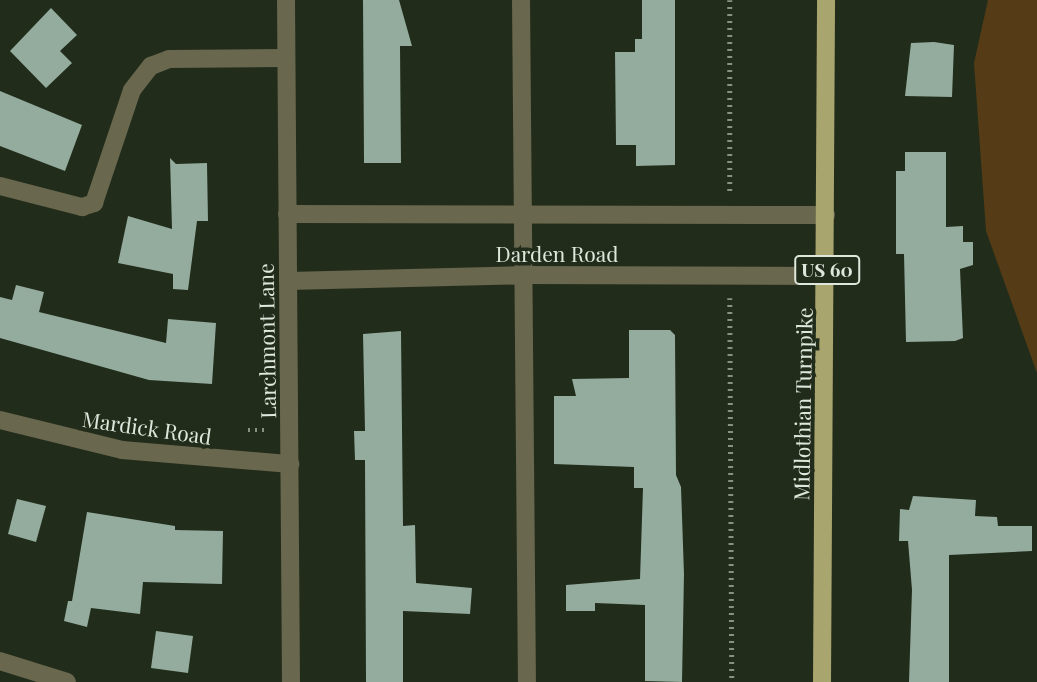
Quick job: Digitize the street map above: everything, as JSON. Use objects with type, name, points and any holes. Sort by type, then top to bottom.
[{"type":"main road","name":"Midlothian Turnpike","points":[[822,682],[827,276],[826,0]]},
{"type":"street","name":"Larchmont Lane","points":[[286,0],[291,682]]},
{"type":"street","points":[[521,0],[521,216],[526,275],[527,682]]},
{"type":"street","points":[[0,186],[82,207],[94,204],[132,90],[151,66],[169,59],[286,58]]},
{"type":"street","name":"Darden Road","points":[[287,215],[826,215]]},
{"type":"street","name":"Darden Road","points":[[288,282],[526,275],[827,276]]},
{"type":"street","name":"Mardick Road","points":[[0,420],[122,450],[289,464]]},
{"type":"street","points":[[0,661],[67,682]]},
{"type":"path","points":[[730,0],[730,190]]},
{"type":"path","points":[[730,296],[732,682]]},
{"type":"shaded area","points":[[988,0],[1037,0],[1037,373],[986,231],[974,63]]},
{"type":"building","points":[[363,0],[399,0],[412,46],[400,46],[401,163],[364,163]]},
{"type":"building","points":[[642,0],[675,0],[675,165],[636,166],[636,145],[616,145],[615,52],[635,52],[635,39],[642,39]]},
{"type":"building","points":[[51,8],[77,35],[60,51],[72,63],[46,88],[10,51]]},
{"type":"building","points":[[911,43],[954,45],[952,97],[905,96]]},
{"type":"building","points":[[0,91],[82,125],[65,171],[0,146]]},
{"type":"building","points":[[905,152],[946,152],[946,227],[963,226],[963,242],[973,242],[973,265],[960,269],[963,338],[955,341],[906,342],[904,254],[896,254],[896,171],[905,171]]},
{"type":"building","points":[[170,158],[176,164],[207,163],[208,221],[197,221],[188,290],[173,289],[173,274],[118,263],[128,216],[172,229]]},
{"type":"building","points":[[16,285],[44,292],[39,312],[166,343],[168,319],[216,323],[212,384],[149,380],[0,338],[0,297],[12,300]]},
{"type":"building","points":[[629,330],[670,330],[675,335],[676,475],[681,487],[684,574],[682,682],[645,681],[645,605],[595,603],[595,611],[566,611],[566,585],[640,579],[643,488],[634,488],[634,467],[554,464],[554,396],[576,396],[572,379],[629,378]]},
{"type":"building","points":[[401,331],[403,526],[415,525],[416,583],[472,588],[470,614],[403,611],[403,682],[366,682],[365,460],[355,460],[354,431],[365,431],[363,334]]},
{"type":"building","points":[[913,496],[976,500],[975,516],[997,517],[998,526],[1032,526],[1032,551],[949,555],[949,682],[909,682],[912,590],[908,541],[899,541],[900,509],[909,510]]},
{"type":"building","points":[[17,499],[46,506],[36,542],[8,534]]},
{"type":"building","points":[[87,512],[175,526],[175,530],[223,531],[222,584],[143,582],[140,614],[91,608],[87,627],[64,621],[68,601],[72,601]]},
{"type":"building","points":[[156,631],[193,636],[188,673],[151,668]]}]
